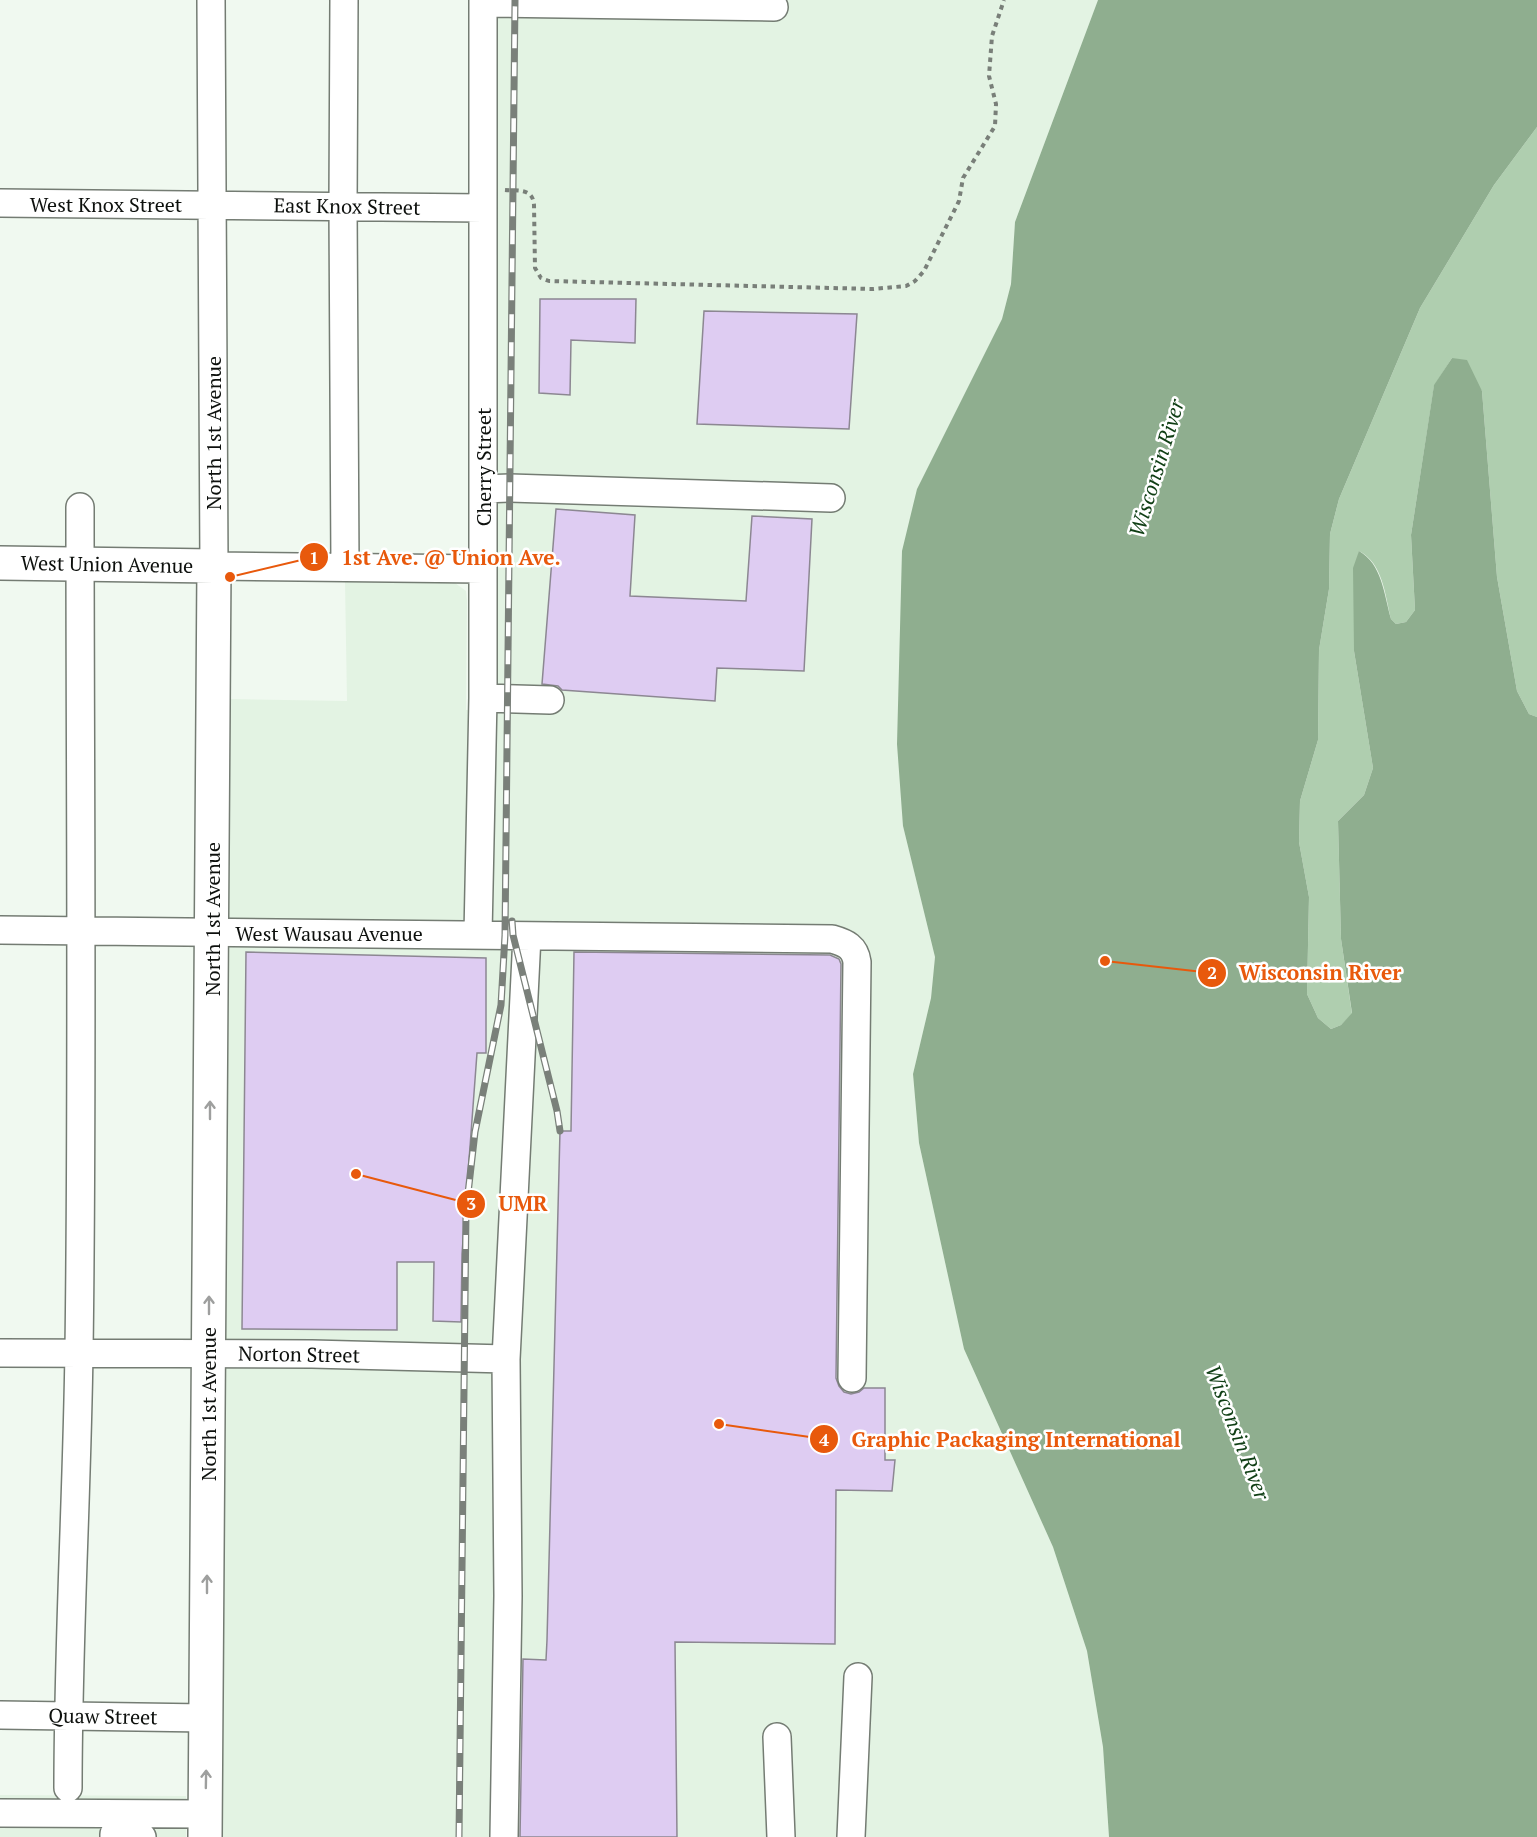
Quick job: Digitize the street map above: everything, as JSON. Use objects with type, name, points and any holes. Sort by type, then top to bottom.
[{"type":"main road","name":"West Union Avenue","points":[[0,563],[214,566]]},
{"type":"main road","name":"North 1st Avenue","points":[[205,1826],[214,566]]},
{"type":"street","name":"North 1st Avenue","points":[[211,0],[214,566]]},
{"type":"street","points":[[344,0],[345,567]]},
{"type":"street","points":[[483,2],[774,7]]},
{"type":"street","name":"Cherry Street","points":[[478,934],[483,698],[483,2]]},
{"type":"street","name":"East Knox Street","points":[[212,204],[343,206],[483,199]]},
{"type":"street","name":"West Knox Street","points":[[0,203],[212,204]]},
{"type":"street","points":[[483,489],[831,498]]},
{"type":"street","points":[[68,1788],[68,1716],[79,1353],[80,507]]},
{"type":"street","points":[[214,566],[483,569]]},
{"type":"street","points":[[483,698],[550,700]]},
{"type":"street","name":"West Wausau Avenue","points":[[0,930],[832,939],[844,942],[852,949],[857,962],[852,1378]]},
{"type":"street","points":[[504,1837],[508,1596],[506,1359],[527,936]]},
{"type":"street","name":"Norton Street","points":[[0,1353],[506,1359]]},
{"type":"street","points":[[851,1837],[858,1677]]},
{"type":"street","name":"Quaw Street","points":[[0,1715],[206,1718]]},
{"type":"street","points":[[777,1737],[781,1837]]},
{"type":"street","points":[[0,1813],[205,1826]]},
{"type":"street","points":[[114,1837],[114,1833],[137,1834],[142,1837]]},
{"type":"path","points":[[483,199],[527,191],[532,196],[535,268],[541,278],[549,281],[873,289],[906,286],[915,281],[924,271],[959,201],[963,178],[995,126],[996,104],[989,76],[992,36],[1004,0]]},
{"type":"shaded area","points":[[497,0],[1098,0],[1015,222],[1011,284],[1002,319],[917,489],[903,826],[935,957],[931,998],[913,1074],[919,1143],[964,1349],[1053,1547],[1087,1651],[1103,1747],[1109,1837],[216,1837],[228,699],[347,701],[345,582],[455,583],[466,591],[467,600],[466,710],[492,710]]},
{"type":"shaded area","points":[[1537,127],[1537,717],[1529,714],[1517,691],[1497,577],[1482,391],[1452,358],[1434,386],[1411,535],[1415,610],[1406,622],[1396,624],[1391,619],[1378,571],[1367,556],[1359,551],[1354,651],[1373,768],[1364,795],[1338,821],[1341,939],[1352,1014],[1341,1025],[1331,1029],[1318,1018],[1307,994],[1309,897],[1299,842],[1300,801],[1318,740],[1319,650],[1329,589],[1330,534],[1339,499],[1420,308],[1494,185]]},
{"type":"shaded area","points":[[0,1795],[186,1796],[186,1837],[0,1837]]},
{"type":"water","points":[[1098,0],[1537,0],[1537,127],[1494,185],[1420,308],[1339,499],[1330,534],[1329,589],[1319,650],[1318,740],[1300,801],[1299,842],[1309,897],[1307,994],[1318,1018],[1331,1029],[1341,1025],[1352,1013],[1341,939],[1338,821],[1364,795],[1373,768],[1354,651],[1353,568],[1359,551],[1373,564],[1377,572],[1391,619],[1396,624],[1406,622],[1415,610],[1411,535],[1434,385],[1452,358],[1467,360],[1482,391],[1497,577],[1517,691],[1529,714],[1537,717],[1537,1837],[1109,1837],[1103,1747],[1087,1651],[1053,1547],[964,1349],[919,1143],[913,1074],[931,998],[935,957],[903,826],[897,744],[902,551],[917,489],[1002,319],[1011,284],[1015,222]]},
{"type":"building","points":[[540,299],[636,299],[635,343],[571,340],[570,395],[539,393]]},
{"type":"building","points":[[704,311],[857,314],[849,429],[697,424]]},
{"type":"building","points":[[556,509],[635,515],[630,596],[746,601],[752,516],[812,519],[804,671],[717,668],[715,701],[562,690],[558,686],[542,684]]},
{"type":"building","points":[[246,952],[486,958],[486,1053],[477,1053],[462,1254],[461,1322],[433,1321],[434,1262],[397,1262],[397,1330],[242,1329]]},
{"type":"building","points":[[574,952],[830,955],[839,959],[841,964],[836,1378],[844,1392],[851,1394],[864,1388],[885,1388],[885,1460],[895,1460],[892,1491],[836,1490],[835,1644],[675,1642],[677,1837],[520,1837],[523,1659],[546,1660],[560,1131],[571,1131]]},
{"type":"railway","points":[[459,1837],[466,1211],[475,1132],[501,1005],[505,935],[515,0]]},
{"type":"railway","points":[[512,921],[513,935],[560,1131]]},
{"type":"place","name":"1st Ave. @ Union Ave.","points":[[230,577]]},
{"type":"place","name":"Wisconsin River","points":[[1105,961]]},
{"type":"place","name":"UMR","points":[[356,1174]]},
{"type":"place","name":"Graphic Packaging International","points":[[719,1424]]}]
